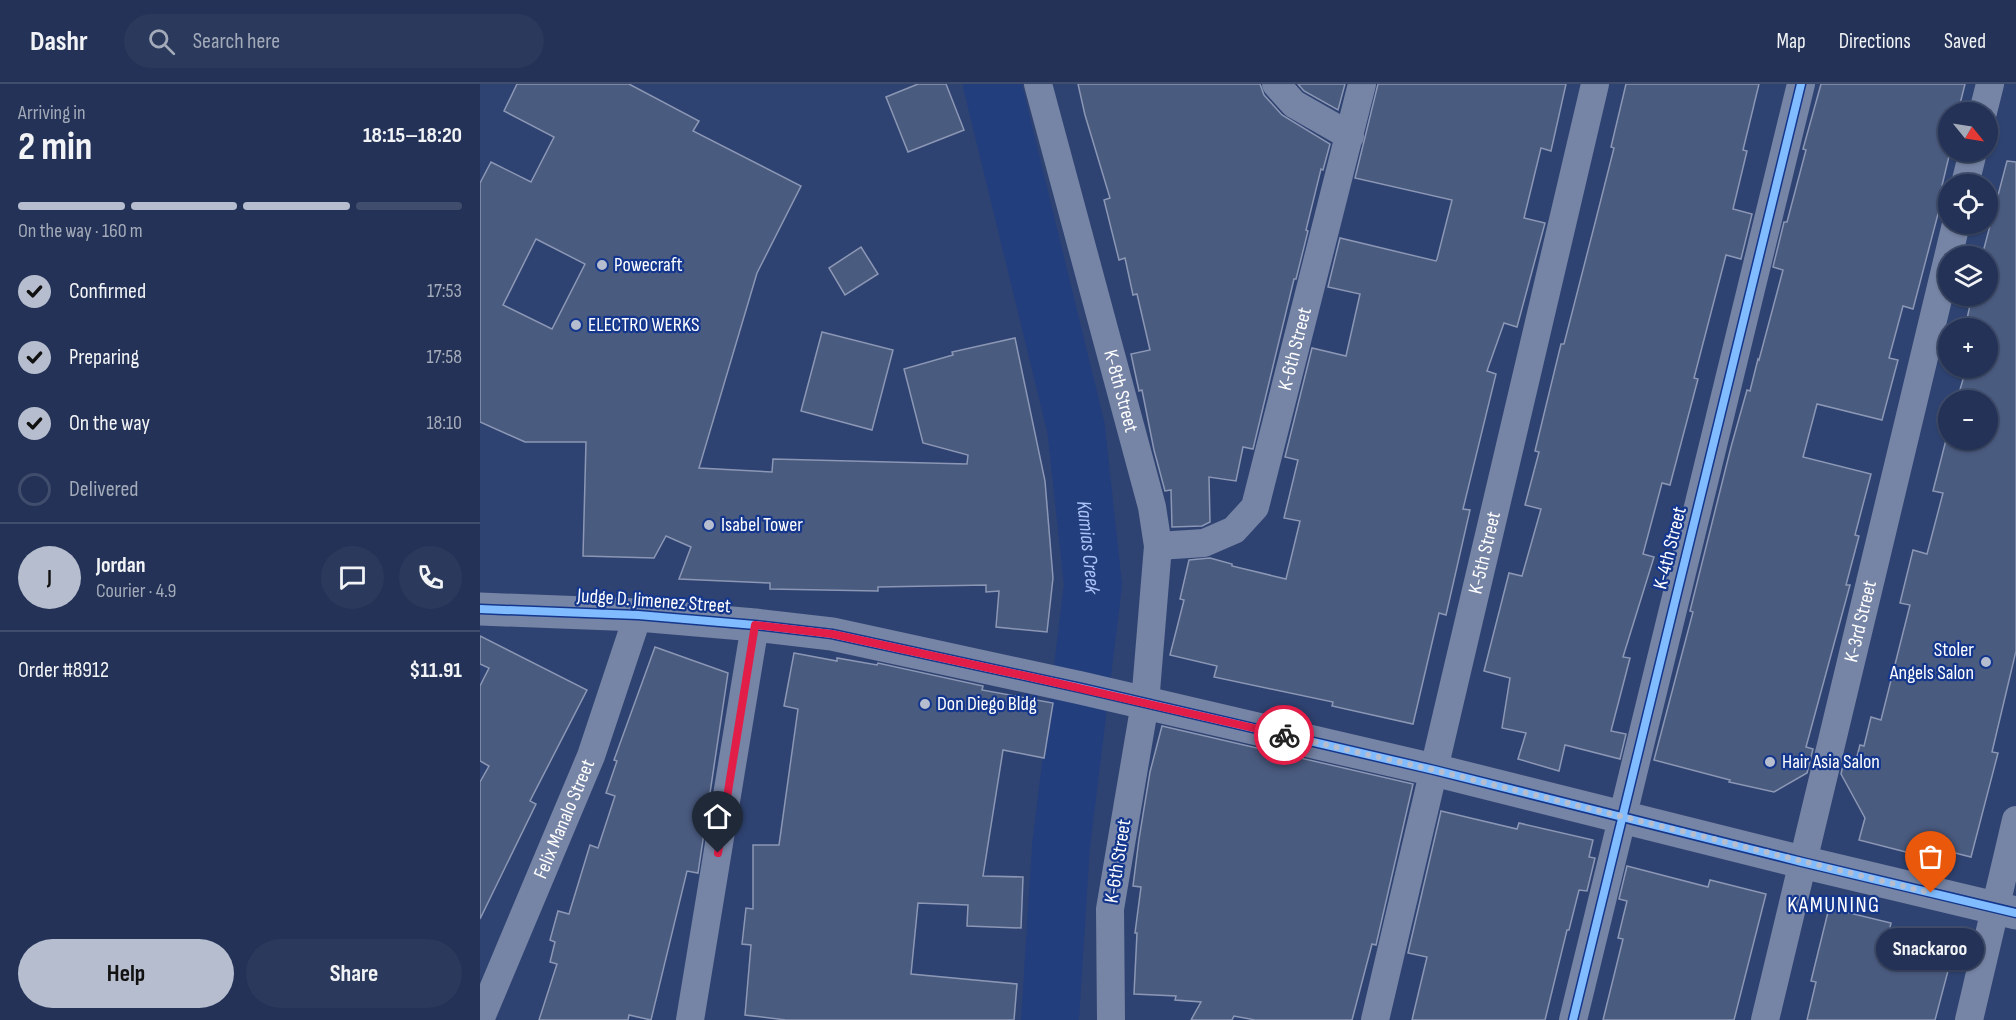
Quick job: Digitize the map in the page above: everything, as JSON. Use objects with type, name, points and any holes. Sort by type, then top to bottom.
[{"type":"street","name":"K-8th Street","points":[[1038,84],[1152,507],[1158,546],[1136,701]]},
{"type":"street","points":[[1276,84],[1294,104],[1350,136]]},
{"type":"street","name":"K-6th Street","points":[[1158,546],[1204,543],[1234,530],[1255,507],[1362,84]]},
{"type":"street","name":"K-5th Street","points":[[1375,1020],[1595,84]]},
{"type":"street","name":"K-4th Street","points":[[1573,1020],[1801,84]]},
{"type":"street","points":[[1986,102],[1990,84]]},
{"type":"street","name":"K-3rd Street","points":[[1764,1020],[1954,234]]},
{"type":"street","name":"Judge D. Jimenez Street","points":[[480,609],[638,615],[832,634],[1434,770],[1802,862],[2006,910]]},
{"type":"street","name":"Felix Manalo Street","points":[[480,1020],[591,756],[638,615]]},
{"type":"street","points":[[690,1020],[755,625]]},
{"type":"street","name":"K-6th Street","points":[[1111,1020],[1110,909],[1136,701]]},
{"type":"street","points":[[1969,1020],[2006,910],[2016,820]]},
{"type":"building","points":[[517,84],[629,84],[699,121],[693,131],[801,186],[757,273],[699,468],[772,472],[773,459],[967,464],[968,455],[923,443],[904,369],[953,355],[952,352],[1015,338],[1045,481],[1053,578],[1047,632],[996,627],[999,591],[986,592],[986,585],[878,587],[878,591],[770,589],[770,583],[679,579],[691,547],[666,536],[654,558],[583,556],[586,442],[525,442],[480,422],[480,183],[491,162],[531,182],[554,137],[504,111]],"holes":[[[536,239],[585,264],[552,329],[503,305]]]},
{"type":"building","points":[[918,84],[946,84],[964,130],[908,152],[886,97]]},
{"type":"building","points":[[1078,84],[1260,84],[1264,95],[1282,115],[1330,144],[1323,170],[1321,169],[1306,230],[1308,231],[1296,279],[1294,279],[1253,449],[1243,447],[1236,481],[1209,477],[1210,522],[1202,526],[1172,527],[1171,490],[1165,491],[1142,390],[1139,391],[1131,354],[1150,350],[1137,294],[1133,295],[1125,258],[1119,260],[1104,200],[1110,198]]},
{"type":"building","points":[[1298,84],[1345,84],[1338,110],[1304,91]]},
{"type":"building","points":[[1378,84],[1566,84],[1551,151],[1541,148],[1524,218],[1545,223],[1517,327],[1504,323],[1487,371],[1496,374],[1463,509],[1470,510],[1446,615],[1439,613],[1413,724],[1332,706],[1333,702],[1214,677],[1217,666],[1170,655],[1184,600],[1180,599],[1189,560],[1210,558],[1232,564],[1232,566],[1286,579],[1300,521],[1284,518],[1298,460],[1285,457],[1312,348],[1346,356],[1360,294],[1328,287],[1340,238],[1436,261],[1437,259],[1452,200],[1355,178]]},
{"type":"building","points":[[1626,84],[1759,84],[1743,150],[1747,151],[1733,209],[1752,214],[1741,259],[1726,255],[1694,378],[1698,379],[1670,485],[1662,483],[1643,554],[1654,557],[1623,657],[1630,658],[1611,731],[1626,734],[1620,759],[1565,745],[1559,771],[1518,759],[1526,733],[1502,728],[1510,678],[1484,671],[1509,573],[1522,576],[1541,509],[1525,505],[1539,452],[1535,451],[1561,344],[1564,344],[1614,148],[1611,147]]},
{"type":"building","points":[[1821,84],[1965,84],[1960,102],[1938,102],[1938,162],[1948,162],[1945,174],[1938,174],[1938,214],[1913,309],[1903,306],[1889,358],[1898,360],[1882,420],[1817,404],[1803,457],[1871,474],[1855,535],[1859,536],[1846,585],[1850,585],[1806,747],[1813,749],[1807,773],[1774,792],[1729,782],[1730,780],[1654,760],[1693,612],[1690,611],[1731,447],[1747,390],[1750,391],[1783,270],[1773,267],[1806,150],[1803,149]]},
{"type":"building","points":[[2007,161],[2016,162],[2016,651],[1992,752],[1998,753],[1971,857],[1912,842],[1910,853],[1859,840],[1865,818],[1841,774],[1845,757],[1856,760],[1860,745],[1864,746],[1871,717],[1881,720],[1910,605],[1900,603],[1913,550],[1927,554],[1943,493],[1933,491],[1943,450],[1998,450],[1998,390],[1960,390],[1963,378],[1998,378],[1998,318],[1967,318],[1970,306],[1998,306],[1998,246],[1985,246],[1988,234],[1998,234],[1998,195]]},
{"type":"building","points":[[861,247],[878,274],[845,295],[829,268]]},
{"type":"building","points":[[822,332],[893,350],[872,430],[801,411]]},
{"type":"building","points":[[480,636],[587,690],[530,801],[536,804],[480,919],[480,782],[489,766],[480,761],[480,686],[489,668],[480,664]]},
{"type":"building","points":[[655,647],[728,673],[698,873],[687,871],[651,1020],[629,1015],[628,1020],[539,1020],[557,964],[550,962],[555,942],[550,940],[558,911],[569,914],[590,845],[598,848],[615,796],[606,793],[617,761],[614,760]]},
{"type":"building","points":[[794,653],[837,661],[837,658],[877,665],[878,663],[983,686],[982,690],[1053,703],[1044,758],[1003,750],[983,876],[1023,877],[1021,928],[967,926],[968,905],[918,903],[911,974],[1017,984],[1014,1020],[786,1020],[745,1015],[751,945],[742,944],[746,908],[753,909],[753,845],[779,845],[798,709],[784,706]]},
{"type":"building","points":[[1162,726],[1413,784],[1376,945],[1372,944],[1352,1020],[1255,1020],[1234,1016],[1232,1020],[1191,1020],[1201,1002],[1175,1000],[1176,996],[1134,994],[1137,933],[1135,933],[1141,887],[1133,886],[1150,772]]},
{"type":"building","points":[[1441,811],[1517,829],[1519,823],[1593,840],[1589,857],[1595,858],[1587,891],[1579,890],[1545,1020],[1412,1020],[1427,957],[1408,953]]},
{"type":"building","points":[[1627,866],[1708,887],[1710,880],[1766,894],[1734,1020],[1603,1020],[1623,939],[1618,938],[1627,901],[1619,899]]},
{"type":"building","points":[[1829,908],[1891,923],[1888,936],[1953,952],[1935,1020],[1807,1020],[1816,982],[1811,981]]},
{"type":"waterway","name":"Kamias Creek","points":[[992,84],[1076,428],[1093,585],[1061,846],[1050,1020]]},
{"type":"cycle path","points":[[1573,1020],[1801,84]]},
{"type":"cycle path","points":[[480,609],[638,615],[832,634],[1081,688],[1434,770],[2016,913]]},
{"type":"way so far","points":[[1284,735],[1931,893]]},
{"type":"place","name":"Powecraft","points":[[602,265]]},
{"type":"place","name":"ELECTRO WERKS","points":[[576,325]]},
{"type":"place","name":"Isabel Tower","points":[[709,525]]},
{"type":"place","name":"Stoler Angels Salon","points":[[1986,662]]},
{"type":"place","name":"Don Diego Bldg","points":[[925,704]]},
{"type":"place","name":"Hair Asia Salon","points":[[1770,762]]},
{"type":"place","name":"Snackaroo","points":[[1931,893]]},
{"type":"district","name":"KAMUNING","points":[[1834,905]]},
{"type":"route","points":[[718,853],[755,625],[832,634],[1284,735]]}]
